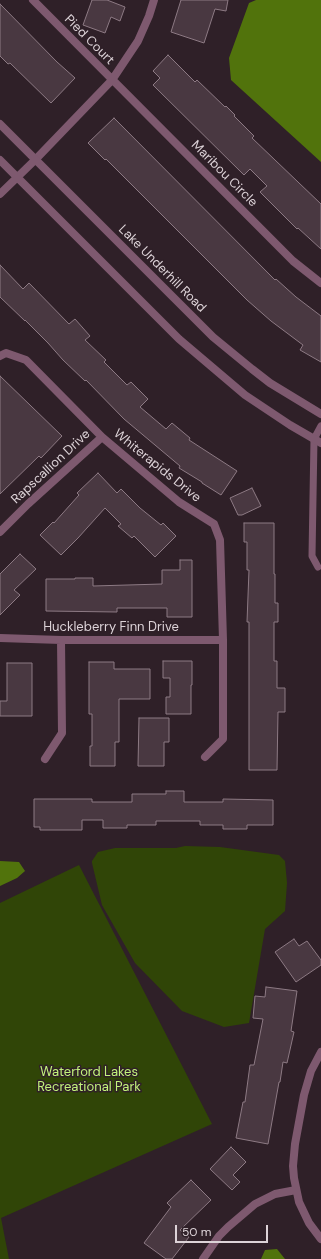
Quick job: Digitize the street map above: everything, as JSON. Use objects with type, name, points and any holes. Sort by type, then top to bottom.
[{"type":"street","name":"Pied Court","points":[[33,0],[112,80]]},
{"type":"street","points":[[0,194],[112,80],[138,41],[154,0]]},
{"type":"street","name":"Maribou Circle","points":[[112,80],[293,261],[321,283]]},
{"type":"street","name":"Lake Underhill Road","points":[[0,124],[34,160],[213,337],[270,383],[321,414]]},
{"type":"street","points":[[0,160],[179,339],[245,396],[317,441]]},
{"type":"street","name":"Whiterapids Drive","points":[[0,356],[6,353],[26,360],[102,437],[179,502],[214,524],[220,540],[223,640],[223,739],[205,757]]},
{"type":"street","name":"Rapscallion Drive","points":[[0,532],[28,504],[102,437]]},
{"type":"street","name":"Huckleberry Finn Drive","points":[[0,638],[61,640],[223,640]]},
{"type":"street","points":[[46,759],[62,732],[61,640]]},
{"type":"street","points":[[321,1052],[311,1071],[304,1095],[294,1155],[294,1178],[303,1212],[321,1239]]},
{"type":"street","points":[[203,1259],[228,1228],[256,1204],[275,1194],[296,1190]]},
{"type":"lane","points":[[318,567],[312,556],[317,441],[321,426]]},
{"type":"green space","points":[[185,846],[220,847],[279,855],[285,861],[287,883],[285,911],[265,929],[249,1023],[224,1027],[182,1011],[135,963],[102,905],[92,863],[98,852],[115,848],[176,848]]},
{"type":"green space","name":"Waterford Lakes Recreational Park","points":[[79,865],[212,1124],[1,1218],[9,1259],[0,1259],[0,903]]},
{"type":"shaded area","points":[[256,0],[321,0],[321,162],[231,80],[229,58],[249,3]]},
{"type":"shaded area","points":[[0,861],[19,862],[25,871],[17,878],[0,886]]},
{"type":"shaded area","points":[[277,1249],[285,1259],[261,1259],[265,1250]]},
{"type":"building","points":[[92,0],[107,0],[125,7],[120,21],[111,17],[105,33],[83,25]]},
{"type":"building","points":[[181,0],[228,0],[226,11],[215,9],[204,43],[171,32]]},
{"type":"building","points":[[0,4],[57,62],[75,78],[51,103],[10,63],[8,64],[0,56]]},
{"type":"building","points":[[168,55],[195,82],[197,80],[225,107],[226,106],[254,136],[252,138],[321,204],[321,249],[298,228],[297,229],[260,192],[267,186],[250,169],[244,175],[153,85],[160,78],[153,71]]},
{"type":"building","points":[[114,118],[275,280],[276,279],[296,297],[321,316],[321,362],[300,350],[303,345],[271,321],[247,300],[106,159],[105,160],[88,143]]},
{"type":"building","points":[[0,265],[23,289],[29,283],[69,324],[75,319],[90,336],[85,340],[106,360],[104,362],[127,385],[131,382],[148,399],[140,407],[166,429],[172,423],[190,438],[189,440],[237,471],[221,495],[179,468],[180,466],[124,419],[0,297]]},
{"type":"building","points":[[0,376],[62,436],[41,458],[39,456],[0,494]]},
{"type":"building","points":[[98,473],[117,493],[121,489],[140,508],[161,525],[163,523],[176,536],[155,557],[134,536],[132,538],[118,526],[121,524],[105,508],[61,555],[40,535],[53,522],[54,523],[79,495],[77,493]]},
{"type":"building","points":[[252,488],[261,506],[242,515],[238,515],[230,498]]},
{"type":"building","points":[[244,523],[274,523],[275,603],[278,603],[278,622],[274,622],[274,661],[277,661],[277,688],[285,688],[285,712],[278,712],[277,770],[249,770],[249,622],[247,622],[249,570],[247,570],[247,542],[244,542]]},
{"type":"building","points":[[20,554],[36,569],[14,590],[20,595],[0,615],[0,574]]},
{"type":"building","points":[[180,560],[192,560],[192,617],[167,617],[167,608],[117,608],[117,612],[46,611],[46,579],[93,578],[93,586],[162,584],[162,570],[180,570]]},
{"type":"building","points":[[163,661],[192,661],[191,714],[166,714],[166,697],[170,697],[170,678],[163,678]]},
{"type":"building","points":[[89,662],[114,662],[114,669],[150,669],[150,699],[119,699],[119,742],[115,742],[115,766],[90,766],[90,746],[92,746],[92,714],[89,714]]},
{"type":"building","points":[[7,663],[32,663],[32,716],[0,716],[0,701],[7,701]]},
{"type":"building","points":[[139,718],[169,718],[169,742],[164,742],[164,766],[138,766]]},
{"type":"building","points":[[166,791],[184,791],[184,802],[223,802],[223,799],[273,800],[273,825],[247,825],[247,829],[223,829],[223,825],[200,825],[200,821],[156,821],[156,825],[127,825],[127,828],[103,828],[103,820],[82,820],[82,830],[40,830],[40,827],[34,827],[34,799],[92,799],[92,802],[132,802],[132,794],[166,794]]},
{"type":"building","points":[[294,939],[299,946],[307,941],[321,960],[321,965],[296,982],[275,952]]},
{"type":"building","points":[[266,987],[297,991],[291,1031],[294,1032],[287,1063],[283,1062],[268,1144],[236,1138],[243,1102],[245,1102],[250,1065],[254,1065],[263,1019],[253,1018],[255,996],[265,997]]},
{"type":"building","points":[[231,1147],[246,1162],[233,1175],[240,1182],[232,1190],[210,1169]]},
{"type":"building","points":[[191,1180],[211,1200],[180,1230],[189,1237],[172,1259],[166,1259],[144,1243],[171,1207],[167,1203]]}]
